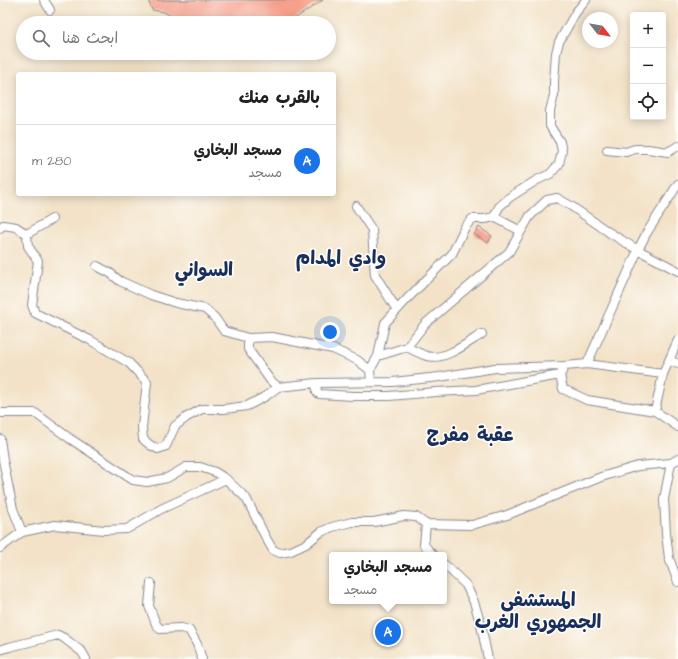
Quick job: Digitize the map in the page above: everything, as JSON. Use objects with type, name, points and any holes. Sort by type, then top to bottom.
[{"type":"street","points":[[44,0],[50,10]]},
{"type":"street","points":[[494,217],[499,207],[510,197],[537,180],[550,174],[559,164],[562,151],[560,142],[550,126],[550,110],[554,95],[556,53],[558,42],[576,12],[586,0]]},
{"type":"street","points":[[606,150],[626,152],[635,149],[648,149],[668,152],[678,146]]},
{"type":"street","points":[[587,364],[646,234],[678,184]]},
{"type":"street","points":[[378,356],[407,347],[425,324],[509,252],[530,216],[547,200],[558,198],[610,233],[678,271]]},
{"type":"street","points":[[356,206],[372,230],[374,275],[397,310]]},
{"type":"street","points":[[371,382],[370,370],[378,356],[385,323],[408,297],[452,254],[465,227],[472,219],[494,217],[521,231]]},
{"type":"street","points":[[27,234],[52,219]]},
{"type":"street","points":[[0,228],[3,225],[16,227],[27,234]]},
{"type":"street","points":[[27,234],[28,246],[38,261],[32,305],[35,313],[90,340],[128,362],[148,382],[142,427],[143,438],[150,445],[158,449],[166,446],[176,426],[187,417],[202,409],[224,409],[247,406],[266,396],[278,387],[316,383],[393,382],[439,377],[495,368],[587,364],[663,374]]},
{"type":"street","points":[[97,266],[110,273],[120,281],[151,295],[176,303],[205,309],[215,318],[224,331],[248,338],[272,337],[333,349],[357,360],[370,370]]},
{"type":"street","points":[[407,347],[427,356],[438,357],[450,353],[482,334]]},
{"type":"street","points":[[248,338],[248,348],[270,380],[278,387]]},
{"type":"street","points":[[655,411],[663,374],[678,340]]},
{"type":"street","points":[[668,360],[678,364]]},
{"type":"street","points":[[565,366],[560,375],[563,389],[587,400],[655,411],[678,427]]},
{"type":"street","points":[[316,383],[317,392],[319,394],[389,396],[476,390],[560,375]]},
{"type":"street","points":[[0,413],[35,413],[69,438],[134,480],[147,482],[167,478],[186,467],[200,467],[215,472],[226,479],[246,498],[266,538],[274,550],[280,552],[291,551],[306,544],[322,532],[332,527],[352,522],[374,522],[404,516],[416,517],[426,524],[472,525],[507,515],[601,477],[638,466],[674,461],[664,499],[669,558],[678,582]]},
{"type":"street","points":[[0,439],[2,460],[13,509],[22,532]]},
{"type":"street","points":[[0,548],[22,532],[55,525],[104,530],[127,529],[161,509],[226,479]]},
{"type":"street","points":[[426,524],[424,545],[430,552]]},
{"type":"street","points":[[447,567],[466,585],[474,602],[481,625],[488,659]]},
{"type":"street","points":[[151,583],[149,606],[156,624],[160,629],[181,628],[189,630],[197,644],[202,659]]},
{"type":"street","points":[[0,650],[8,646],[58,635],[82,652],[86,659]]},
{"type":"building","points":[[151,0],[323,0],[299,16],[171,16],[164,12],[152,10],[149,3]]},
{"type":"building","points":[[479,227],[492,236],[488,243],[474,234]]},
{"type":"place","name":"مسجد البخاري","points":[[388,632]]},
{"type":"district","name":"وادي المدام","points":[[341,258]]},
{"type":"district","name":"السواني","points":[[204,270]]},
{"type":"district","name":"عقبة مفرج","points":[[470,435]]},
{"type":"district","name":"المستشفى الجمهوري الغرب","points":[[538,611]]}]
